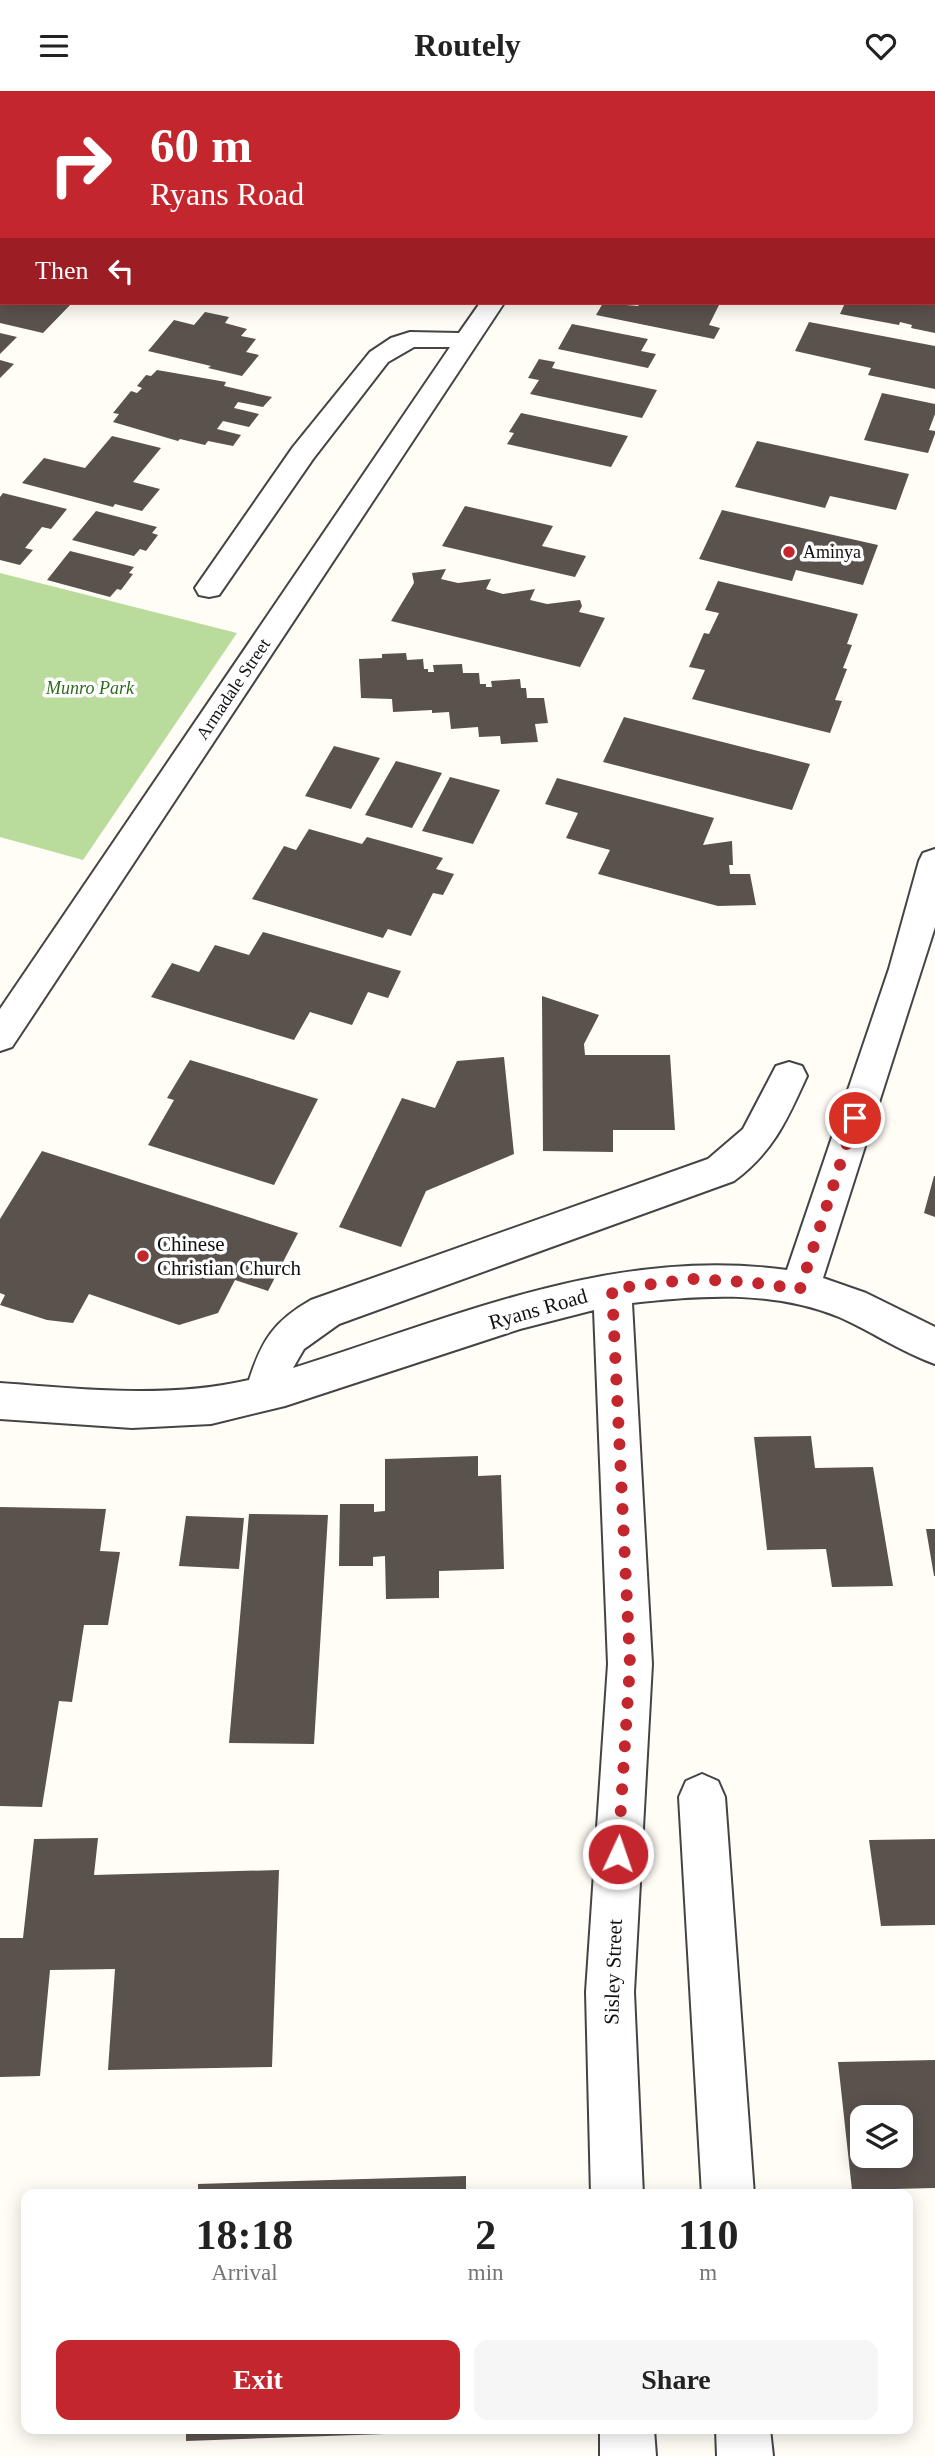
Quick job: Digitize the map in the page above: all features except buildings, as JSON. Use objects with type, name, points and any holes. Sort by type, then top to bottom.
[{"type":"street","name":"Armadale Street","points":[[0,1037],[491,305]]},
{"type":"street","points":[[209,588],[303,453],[379,357],[392,345],[409,338],[466,341]]},
{"type":"street","points":[[800,1289],[829,1193],[923,918],[935,861]]},
{"type":"street","points":[[264,1394],[277,1353],[288,1336],[301,1324],[325,1312],[721,1170],[747,1153],[764,1131],[789,1076]]},
{"type":"street","name":"Ryans Road","points":[[0,1401],[149,1410],[211,1406],[264,1394],[544,1305],[612,1289],[692,1279],[748,1282],[800,1289],[842,1302],[935,1347]]},
{"type":"street","name":"Sisley Street","points":[[612,1289],[630,1664],[610,1992],[617,2189]]},
{"type":"street","points":[[702,1797],[728,2189]]},
{"type":"street","points":[[626,2434],[628,2456]]},
{"type":"street","points":[[743,2434],[745,2456]]},
{"type":"green space","name":"Munro Park","points":[[0,573],[237,633],[83,860],[0,837]]},
{"type":"place","name":"Aminya","points":[[789,552]]},
{"type":"place","name":"Chinese Christian Church","points":[[143,1256]]},
{"type":"route","points":[[618,1854],[630,1664],[612,1289],[692,1279],[748,1282],[800,1289],[813,1241],[855,1118]]}]
